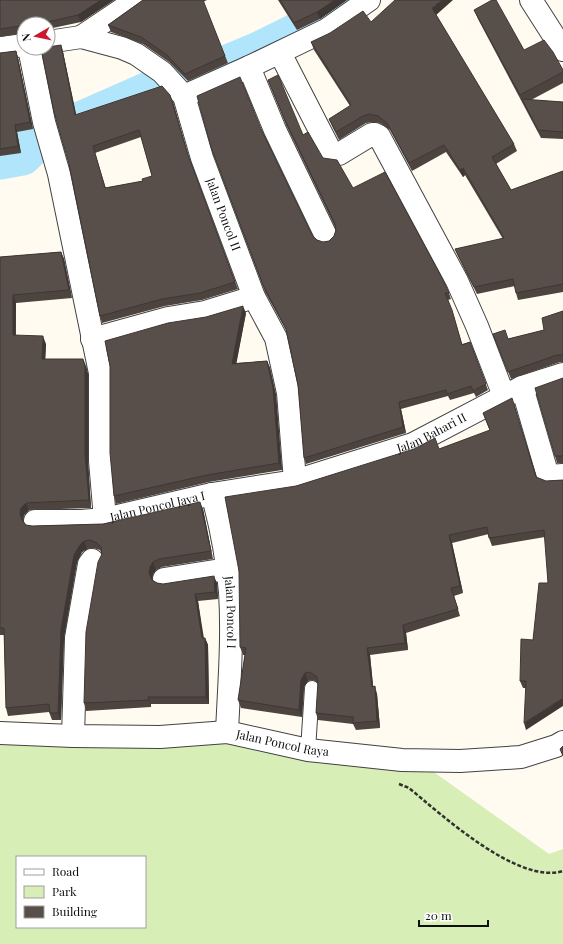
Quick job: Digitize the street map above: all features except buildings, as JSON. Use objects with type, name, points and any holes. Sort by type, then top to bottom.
[{"type":"street","points":[[81,37],[136,0]]},
{"type":"street","points":[[56,41],[81,37],[122,48],[136,54],[177,88],[250,67],[326,30],[369,0]]},
{"type":"street","points":[[531,0],[563,50]]},
{"type":"street","points":[[0,48],[16,46]]},
{"type":"street","points":[[280,53],[332,154],[339,154],[372,134],[376,134],[378,136],[457,282],[477,326],[513,392],[548,476],[563,475]]},
{"type":"street","name":"Jalan Poncol Jaya I","points":[[31,56],[44,122],[59,174],[100,373],[100,460],[105,519],[212,494],[295,481]]},
{"type":"street","points":[[250,67],[275,130],[326,236]]},
{"type":"street","name":"Jalan Poncol II","points":[[177,88],[254,297],[276,338],[288,393],[295,481]]},
{"type":"street","points":[[92,339],[168,318],[205,312],[254,297]]},
{"type":"street","name":"Jalan Bahari II","points":[[295,481],[413,444],[513,392],[563,374]]},
{"type":"street","name":"Jalan Poncol I","points":[[212,494],[230,591],[231,644],[227,732]]},
{"type":"street","points":[[35,521],[82,521],[105,519]]},
{"type":"street","points":[[73,736],[76,638],[89,564],[92,560]]},
{"type":"street","points":[[164,580],[227,570]]},
{"type":"street","name":"Jalan Poncol Raya","points":[[0,733],[160,737],[227,732],[308,750],[402,760],[460,761],[521,757],[556,746],[563,742]]},
{"type":"lane","points":[[308,750],[312,688]]},
{"type":"path","points":[[393,781],[409,788],[477,842],[508,862],[538,872],[563,871]]},
{"type":"green space","points":[[206,737],[421,763],[549,854],[563,849],[563,944],[0,944],[0,742]]},
{"type":"waterway","points":[[0,159],[22,155],[29,148],[31,142],[158,88],[195,79],[257,53],[306,29],[350,0]]}]
